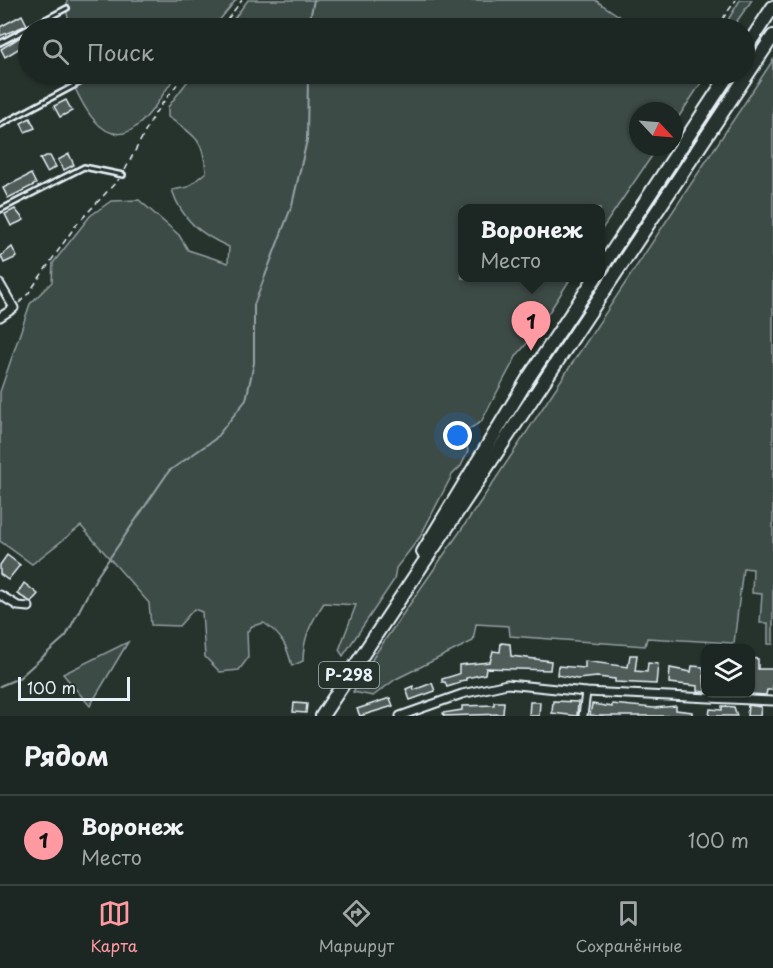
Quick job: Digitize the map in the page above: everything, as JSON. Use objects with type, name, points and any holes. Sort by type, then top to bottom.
[{"type":"highway","points":[[755,35],[773,8]]},
{"type":"highway","name":"Р-298","points":[[755,63],[773,36]]},
{"type":"highway","points":[[605,262],[722,84]]},
{"type":"highway","name":"Р-298","points":[[322,716],[741,84]]},
{"type":"highway","name":"Р-298","points":[[376,633],[486,447],[592,282]]},
{"type":"street","points":[[0,284],[14,308],[0,317]]},
{"type":"street","points":[[0,595],[18,606],[29,607]]},
{"type":"street","points":[[400,716],[462,694],[507,684],[586,692],[773,701]]},
{"type":"street","points":[[583,716],[586,692]]},
{"type":"lane","points":[[47,18],[67,8]]},
{"type":"lane","points":[[0,42],[18,33]]},
{"type":"lane","points":[[0,126],[77,84]]},
{"type":"lane","points":[[0,210],[84,167],[123,175]]},
{"type":"path","points":[[228,18],[242,0]]},
{"type":"path","points":[[723,18],[736,0]]},
{"type":"path","points":[[14,308],[28,294],[76,225],[106,196],[123,175],[155,113],[177,84]]},
{"type":"shaded area","points":[[67,0],[236,0],[221,18],[68,18]]},
{"type":"shaded area","points":[[248,0],[595,0],[622,18],[234,18]]},
{"type":"shaded area","points":[[740,0],[752,0],[739,18],[729,18]]},
{"type":"shaded area","points":[[773,60],[773,644],[768,644],[768,623],[760,623],[762,594],[752,593],[753,569],[743,568],[734,643],[647,638],[645,646],[510,636],[509,626],[476,624],[473,641],[396,679],[373,696],[353,692],[376,653],[481,501]]},
{"type":"shaded area","points":[[73,84],[170,84],[143,121],[125,133],[113,133],[103,128],[94,120]]},
{"type":"shaded area","points":[[185,84],[700,84],[683,110],[683,102],[629,102],[629,156],[652,156],[605,225],[605,204],[458,204],[458,282],[568,282],[535,334],[517,355],[481,422],[469,429],[465,438],[468,451],[461,466],[452,475],[420,537],[396,568],[394,580],[343,656],[339,650],[356,605],[324,603],[309,630],[304,645],[303,661],[292,666],[283,642],[264,623],[252,626],[247,632],[248,658],[239,670],[220,672],[205,657],[202,612],[194,609],[179,626],[151,625],[149,603],[81,526],[32,564],[0,541],[0,392],[30,304],[52,282],[53,263],[90,216],[111,201],[139,200],[179,235],[188,250],[228,263],[229,247],[209,237],[193,225],[176,201],[172,190],[188,187],[206,172],[205,161],[196,139],[168,117],[168,107]]},
{"type":"shaded area","points":[[128,642],[90,706],[63,674]]},
{"type":"building","points":[[22,15],[24,18],[18,18],[18,29],[0,36],[0,27]]},
{"type":"building","points":[[18,38],[18,49],[5,57],[1,49]]},
{"type":"building","points":[[66,100],[72,111],[60,117],[54,106]]},
{"type":"building","points":[[30,118],[35,128],[25,132],[21,123]]},
{"type":"building","points":[[69,154],[74,165],[64,170],[58,160]]},
{"type":"building","points":[[50,156],[56,167],[47,172],[40,159]]},
{"type":"building","points":[[31,174],[36,184],[8,198],[3,188]]},
{"type":"building","points":[[15,209],[24,220],[11,226],[5,214]]},
{"type":"building","points":[[12,247],[17,257],[4,263],[1,256]]},
{"type":"building","points":[[7,555],[20,565],[8,580],[0,574],[0,565]]},
{"type":"building","points":[[24,583],[38,594],[31,602],[17,594]]},
{"type":"building","points":[[501,643],[510,644],[511,656],[551,661],[550,670],[486,668],[485,674],[466,678],[466,680],[459,681],[460,683],[447,687],[445,682],[442,682],[442,679],[459,674],[459,665],[490,662],[493,651],[500,652]]},
{"type":"building","points":[[630,655],[637,655],[635,671],[647,672],[648,663],[658,664],[656,684],[615,682],[615,679],[597,677],[577,679],[557,675],[558,666],[585,668],[585,661],[628,667]]},
{"type":"building","points":[[755,659],[758,659],[758,669],[773,669],[773,690],[767,690],[766,695],[755,694]]},
{"type":"building","points":[[692,666],[701,667],[701,691],[698,691],[698,686],[669,683],[670,668],[691,672]]},
{"type":"building","points":[[432,683],[435,691],[410,700],[406,689],[413,686],[414,690]]},
{"type":"building","points":[[390,698],[393,706],[360,716],[357,709]]},
{"type":"building","points":[[553,701],[578,702],[577,716],[552,713]]},
{"type":"building","points":[[494,702],[504,702],[503,714],[444,716],[443,713],[462,710],[462,706],[494,705]]},
{"type":"building","points":[[530,702],[540,702],[539,716],[529,716]]},
{"type":"building","points":[[294,703],[307,704],[306,713],[293,712]]},
{"type":"building","points":[[592,704],[654,708],[676,706],[676,710],[692,712],[692,716],[597,716],[590,715]]},
{"type":"building","points":[[748,705],[761,707],[760,716],[747,716]]},
{"type":"building","points":[[722,706],[734,707],[737,716],[709,716],[710,709],[722,710]]},
{"type":"waterway","points":[[310,18],[314,0]]},
{"type":"waterway","points":[[0,686],[19,678],[66,636],[96,578],[169,471],[215,439],[246,400],[254,363],[254,305],[292,205],[307,140],[308,84]]},
{"type":"place","name":"Воронеж","points":[[531,351]]}]
